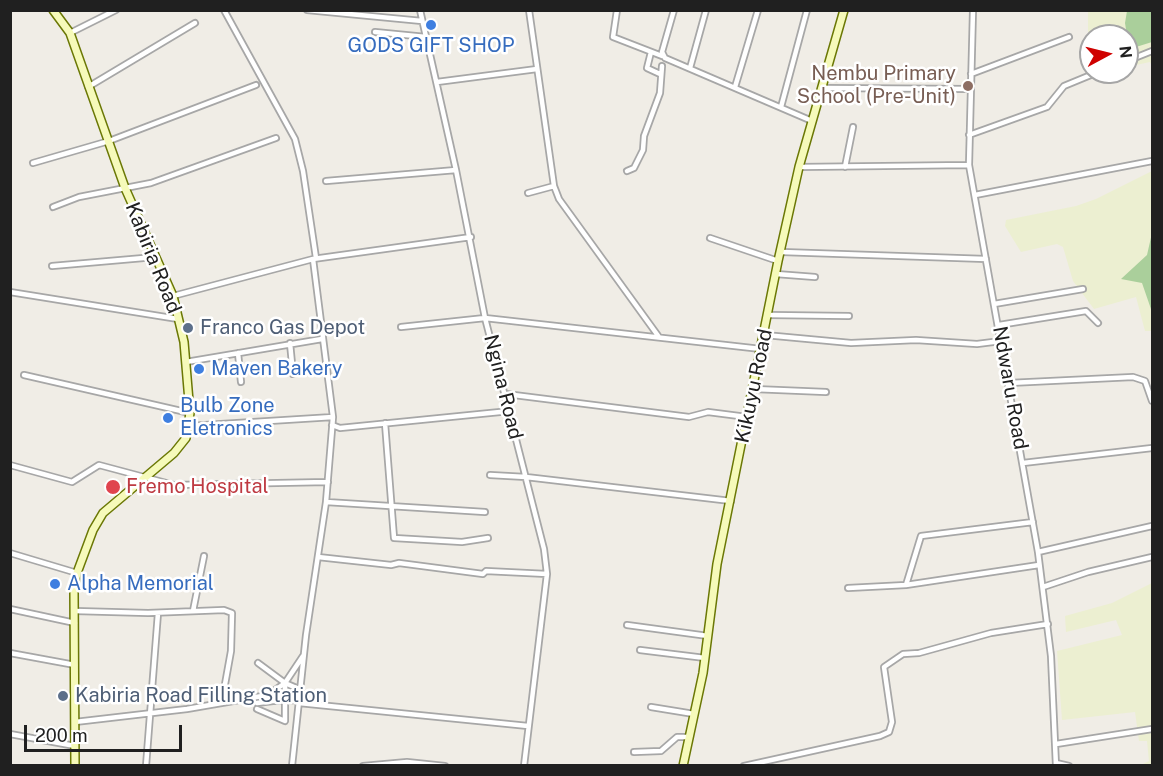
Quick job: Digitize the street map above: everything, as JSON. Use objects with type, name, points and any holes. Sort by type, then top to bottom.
[{"type":"main road","name":"Kabiria Road","points":[[53,10],[70,33],[125,188],[172,296],[186,362],[190,413],[186,438],[174,453],[103,513],[93,530],[77,573],[75,765]]},
{"type":"main road","name":"Kikuyu Road","points":[[683,765],[705,658],[717,564],[765,335],[778,261],[782,252],[799,167],[844,10]]},
{"type":"street","points":[[70,33],[116,10]]},
{"type":"street","points":[[224,10],[295,139],[303,171],[333,417],[326,502],[304,654],[292,765]]},
{"type":"street","points":[[308,10],[422,21]]},
{"type":"street","name":"Ngina Road","points":[[420,10],[471,237],[486,318],[544,549],[548,574],[524,765]]},
{"type":"street","points":[[529,10],[554,186],[559,199],[659,337]]},
{"type":"street","points":[[617,10],[613,37],[812,121]]},
{"type":"street","points":[[662,56],[674,10]]},
{"type":"street","points":[[690,68],[706,10]]},
{"type":"street","points":[[735,87],[758,10]]},
{"type":"street","points":[[781,107],[807,10]]},
{"type":"street","name":"Ndwaru Road","points":[[973,10],[969,165],[1040,565],[1048,624],[1056,764]]},
{"type":"street","points":[[88,87],[195,23]]},
{"type":"street","points":[[375,32],[426,37]]},
{"type":"street","points":[[971,75],[1070,37]]},
{"type":"street","points":[[651,52],[647,69],[660,74]]},
{"type":"street","points":[[627,171],[634,168],[643,150],[644,136],[661,88],[662,66]]},
{"type":"street","points":[[437,82],[537,69]]},
{"type":"street","points":[[969,135],[1047,107],[1064,86],[1079,80]]},
{"type":"street","points":[[33,163],[110,141],[256,85]]},
{"type":"street","points":[[823,88],[971,89]]},
{"type":"street","points":[[845,167],[853,127]]},
{"type":"street","points":[[53,207],[79,197],[151,183],[276,138]]},
{"type":"street","points":[[975,195],[1152,162]]},
{"type":"street","points":[[799,167],[969,165]]},
{"type":"street","points":[[326,181],[456,170]]},
{"type":"street","points":[[528,193],[554,186]]},
{"type":"street","points":[[172,296],[314,258],[471,237]]},
{"type":"street","points":[[710,238],[778,261]]},
{"type":"street","points":[[782,252],[986,259]]},
{"type":"street","points":[[52,266],[155,257]]},
{"type":"street","points":[[776,274],[815,277]]},
{"type":"street","points":[[994,304],[1083,289]]},
{"type":"street","points":[[10,292],[178,319]]},
{"type":"street","points":[[999,325],[1086,311],[1098,322]]},
{"type":"street","points":[[769,315],[849,316]]},
{"type":"street","points":[[401,327],[486,318],[761,349]]},
{"type":"street","points":[[765,335],[850,343],[916,340],[977,344],[1001,341]]},
{"type":"street","points":[[186,362],[322,339]]},
{"type":"street","points":[[290,343],[292,374]]},
{"type":"street","points":[[238,352],[241,382]]},
{"type":"street","points":[[24,375],[190,413]]},
{"type":"street","points":[[1009,382],[1133,377],[1145,381],[1152,401]]},
{"type":"street","points":[[754,389],[826,392]]},
{"type":"street","points":[[506,394],[689,417],[708,412],[748,417]]},
{"type":"street","points":[[332,424],[340,428],[510,411]]},
{"type":"street","points":[[189,426],[333,417]]},
{"type":"street","points":[[385,423],[394,538],[462,542],[488,538]]},
{"type":"street","points":[[1023,463],[1152,448]]},
{"type":"street","points":[[10,465],[72,483],[99,465],[146,477],[159,483],[174,485],[328,482]]},
{"type":"street","points":[[489,475],[526,477],[731,501]]},
{"type":"street","points":[[326,502],[485,512]]},
{"type":"street","points":[[906,585],[921,536],[1033,522]]},
{"type":"street","points":[[1038,552],[1152,526]]},
{"type":"street","points":[[10,553],[77,573]]},
{"type":"street","points":[[193,610],[204,556]]},
{"type":"street","points":[[318,557],[391,565],[399,563],[483,573],[486,571],[548,574]]},
{"type":"street","points":[[1042,587],[1088,572],[1152,557]]},
{"type":"street","points":[[848,588],[906,585],[1040,565]]},
{"type":"street","points":[[10,609],[75,622]]},
{"type":"street","points":[[75,610],[158,613],[224,610],[234,616],[222,701]]},
{"type":"street","points":[[146,765],[158,613]]},
{"type":"street","points":[[744,765],[880,736],[889,732],[892,722],[884,667],[903,654],[919,653],[992,633],[1048,624]]},
{"type":"street","points":[[627,626],[708,636]]},
{"type":"street","points":[[640,650],[705,658]]},
{"type":"street","points":[[10,653],[75,665]]},
{"type":"street","points":[[75,722],[187,709],[222,701],[268,695],[285,683],[304,654]]},
{"type":"street","points":[[258,663],[285,683],[301,690]]},
{"type":"street","points":[[257,710],[285,721],[285,683]]},
{"type":"street","points":[[273,692],[273,702]]},
{"type":"street","points":[[257,703],[299,702],[528,726]]},
{"type":"street","points":[[651,707],[694,714]]},
{"type":"street","points":[[1056,744],[1152,729]]},
{"type":"street","points":[[10,734],[75,746]]},
{"type":"street","points":[[634,752],[661,751],[677,737],[689,737]]},
{"type":"street","points":[[363,765],[407,762],[445,765]]},
{"type":"street","points":[[1056,764],[1069,765]]},
{"type":"green space","points":[[1088,11],[1152,11],[1152,66],[1150,62],[1139,64],[1139,24],[1088,24]]},
{"type":"green space","points":[[1127,11],[1152,11],[1152,42],[1139,46],[1139,24],[1125,23]]},
{"type":"green space","points":[[1152,171],[1152,331],[1145,331],[1136,297],[1094,309],[1073,281],[1063,247],[1057,244],[1021,252],[1005,226],[1006,220],[1076,206],[1096,199]]},
{"type":"green space","points":[[1152,233],[1152,312],[1142,283],[1121,279],[1147,255]]},
{"type":"green space","points":[[1152,583],[1152,765],[1141,765],[1149,761],[1147,741],[1139,741],[1135,712],[1062,720],[1057,651],[1122,635],[1116,620],[1066,632],[1065,616],[1112,603]]},
{"type":"place","name":"GODS GIFT SHOP","points":[[431,25]]},
{"type":"place","name":"Nembu Primary School (Pre-Unit)","points":[[968,86]]},
{"type":"place","name":"Franco Gas Depot","points":[[188,328]]},
{"type":"place","name":"Maven Bakery","points":[[199,369]]},
{"type":"place","name":"Bulb Zone Eletronics","points":[[168,418]]},
{"type":"place","name":"Fremo Hospital","points":[[113,487]]},
{"type":"place","name":"Alpha Memorial","points":[[55,584]]},
{"type":"place","name":"Kabiria Road Filling Station","points":[[63,696]]}]
